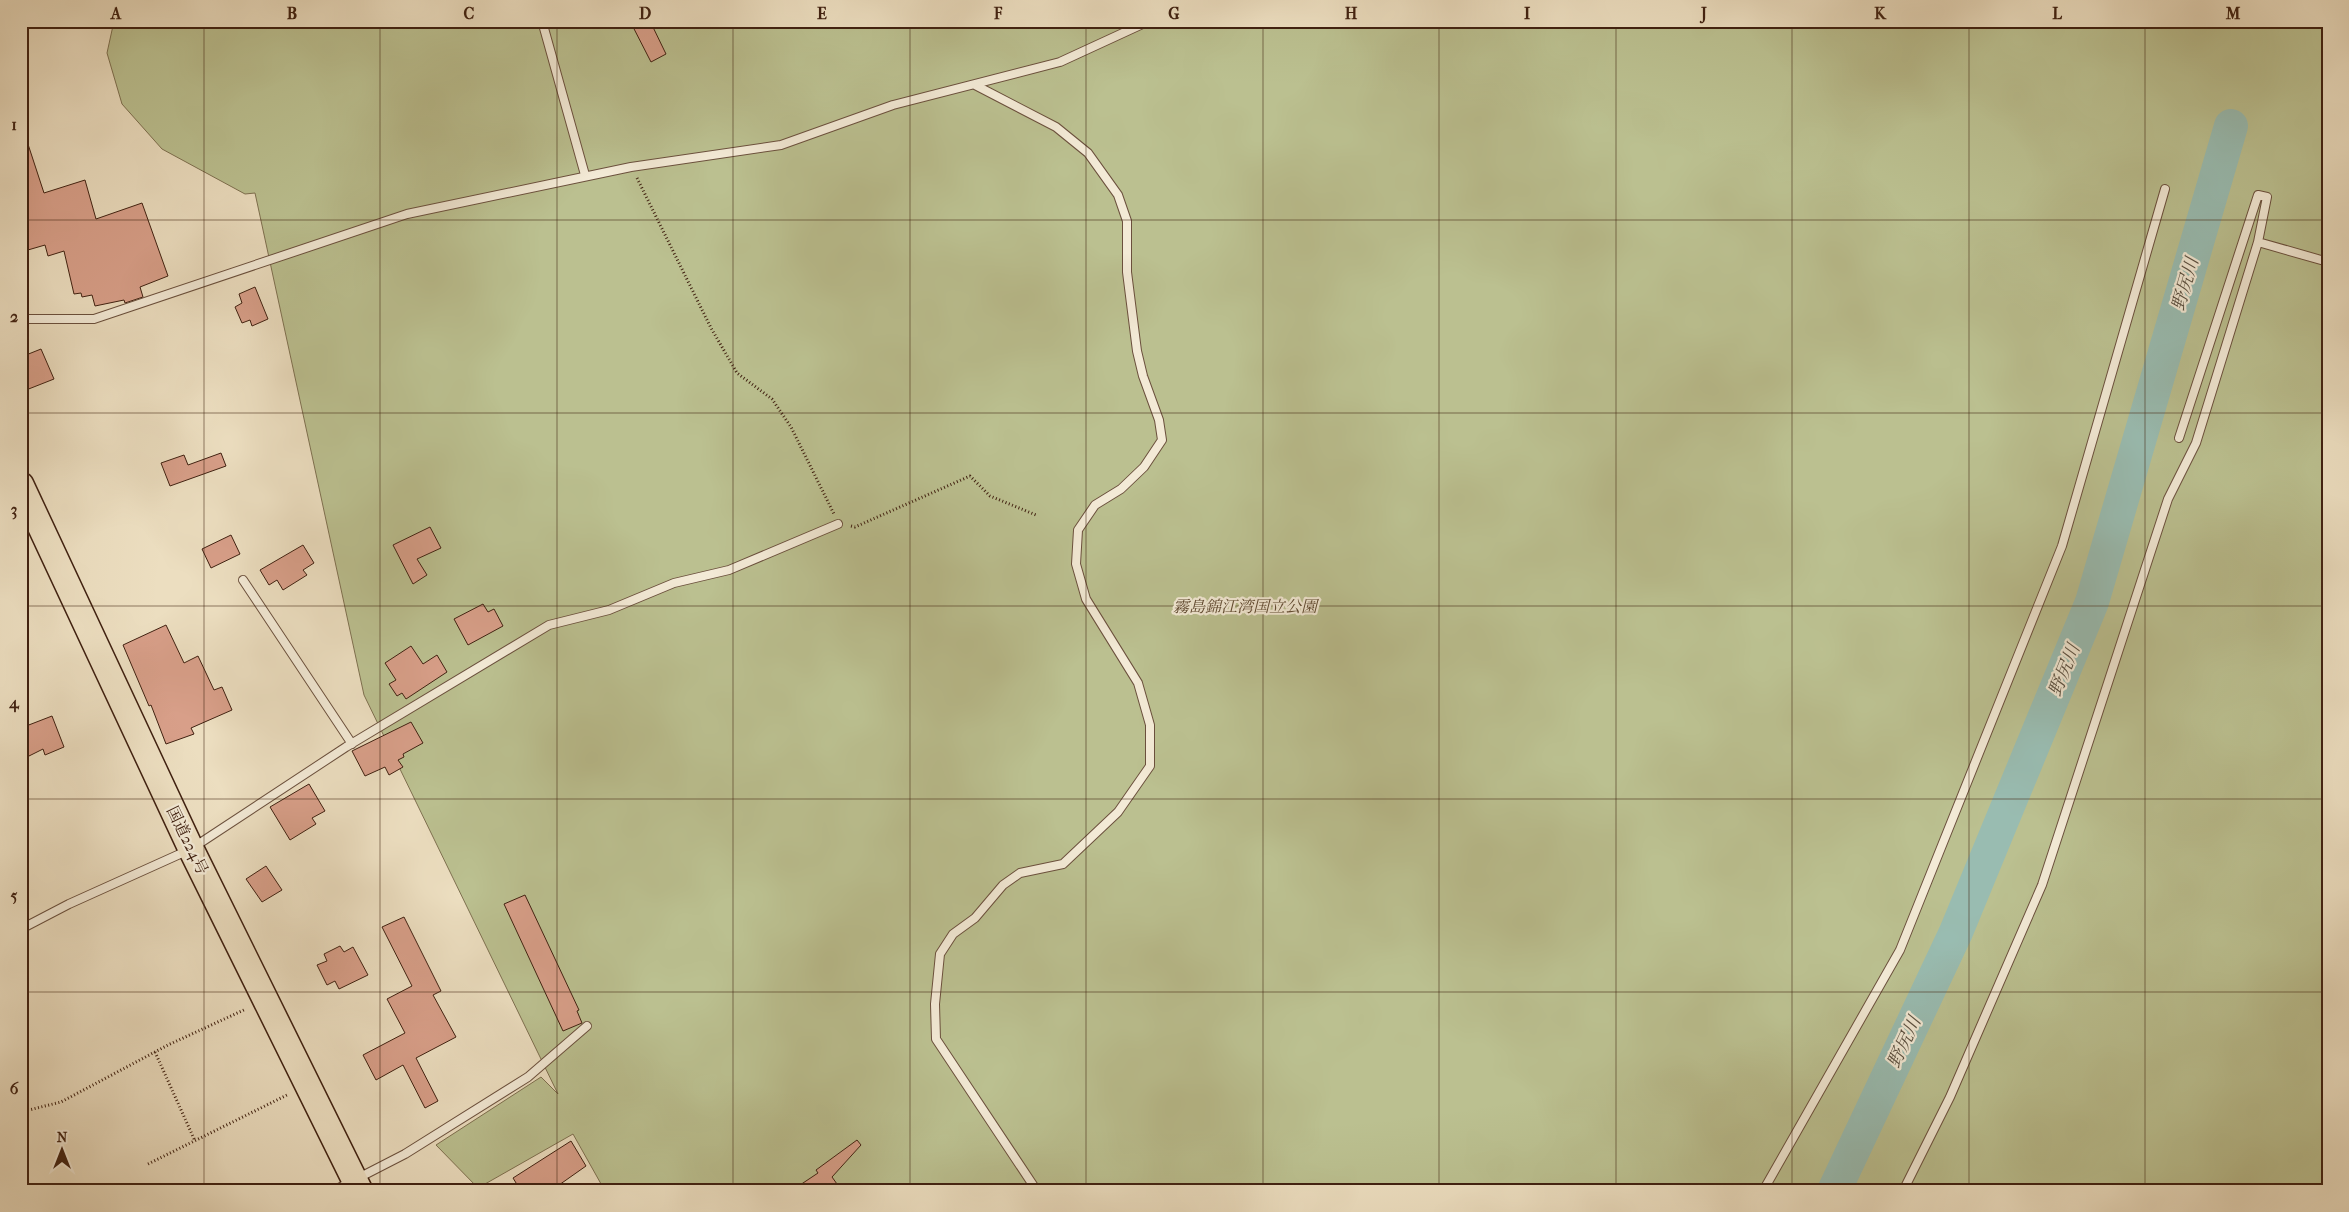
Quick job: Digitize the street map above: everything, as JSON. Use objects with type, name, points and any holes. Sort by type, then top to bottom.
[{"type":"highway","name":"国道224号","points":[[21,485],[192,849],[358,1185]]},
{"type":"lane","points":[[542,21],[584,176]]},
{"type":"lane","points":[[21,319],[94,319],[407,214],[631,167],[781,145],[893,105],[1060,62],[1149,21]]},
{"type":"lane","points":[[975,85],[1056,127],[1088,153],[1118,196],[1127,222],[1127,272],[1137,351],[1143,376],[1159,420],[1162,440],[1144,467],[1121,489],[1095,505],[1078,530],[1076,564],[1086,599],[1138,683],[1150,725],[1150,766],[1118,812],[1063,864],[1020,873],[1003,885],[975,918],[953,934],[940,954],[935,1004],[936,1039],[1037,1191]]},
{"type":"lane","points":[[1764,1191],[1900,950],[2062,546],[2166,189]]},
{"type":"lane","points":[[1903,1191],[1950,1097],[2042,885],[2168,499],[2196,443],[2258,242],[2267,197],[2258,195],[2179,438]]},
{"type":"lane","points":[[2258,242],[2328,262]]},
{"type":"lane","points":[[21,929],[69,904],[192,849],[352,744],[549,625],[609,610],[674,583],[729,570],[838,524]]},
{"type":"lane","points":[[244,580],[352,744]]},
{"type":"lane","points":[[332,1191],[358,1185],[528,1077],[587,1026]]},
{"type":"path","points":[[631,167],[711,328],[737,373],[772,399],[795,435],[832,507],[838,524],[855,527],[970,476],[990,496],[1036,515]]},
{"type":"path","points":[[21,1112],[61,1102],[221,1019],[268,1001]]},
{"type":"path","points":[[155,1052],[195,1141]]},
{"type":"path","points":[[148,1164],[308,1084]]},
{"type":"green space","name":"霧島錦江湾国立公園","points":[[114,21],[2328,21],[2328,1191],[605,1191],[573,1134],[478,1188],[436,1145],[541,1077],[558,1094],[364,695],[255,193],[245,194],[162,149],[122,104],[107,53]]},
{"type":"building","points":[[630,21],[650,21],[666,54],[651,62]]},
{"type":"building","points":[[24,132],[44,193],[85,180],[96,219],[142,203],[168,276],[140,287],[143,297],[125,303],[124,300],[95,306],[92,295],[82,297],[81,293],[74,294],[64,251],[48,256],[45,245],[21,252],[21,133]]},
{"type":"building","points":[[255,287],[268,319],[252,326],[250,320],[242,323],[235,307],[242,303],[239,294]]},
{"type":"building","points":[[41,349],[54,379],[21,392],[21,357]]},
{"type":"building","points":[[221,453],[226,466],[170,486],[161,463],[184,455],[188,465]]},
{"type":"building","points":[[430,527],[441,548],[417,559],[427,575],[413,584],[393,545]]},
{"type":"building","points":[[231,535],[240,554],[211,568],[202,549]]},
{"type":"building","points":[[303,545],[314,563],[303,570],[307,575],[283,590],[277,580],[269,585],[260,570]]},
{"type":"building","points":[[483,604],[488,612],[494,609],[503,626],[468,645],[454,619]]},
{"type":"building","points":[[166,625],[184,663],[198,656],[214,690],[222,687],[232,710],[191,728],[194,734],[166,744],[151,705],[149,706],[123,645]]},
{"type":"building","points":[[411,646],[423,664],[437,655],[447,672],[406,699],[402,693],[397,696],[389,684],[396,680],[385,663]]},
{"type":"building","points":[[52,716],[64,747],[45,755],[43,749],[21,760],[21,728]]},
{"type":"building","points":[[411,722],[423,743],[403,754],[404,757],[398,760],[403,767],[389,775],[385,767],[365,776],[352,751]]},
{"type":"building","points":[[309,784],[325,811],[312,818],[316,824],[290,840],[270,807]]},
{"type":"building","points":[[266,866],[282,890],[262,902],[246,879]]},
{"type":"building","points":[[525,895],[579,1010],[577,1011],[582,1023],[563,1031],[504,904]]},
{"type":"building","points":[[404,917],[441,991],[433,995],[456,1037],[416,1058],[438,1101],[425,1108],[403,1065],[376,1080],[363,1055],[405,1033],[387,999],[412,986],[382,927]]},
{"type":"building","points":[[340,946],[344,952],[353,947],[368,975],[339,989],[335,981],[327,985],[317,965],[327,961],[324,954]]},
{"type":"building","points":[[857,1140],[861,1145],[832,1177],[842,1191],[791,1191],[818,1173],[816,1170]]},
{"type":"building","points":[[571,1141],[586,1166],[559,1185],[563,1191],[521,1191],[513,1178]]},
{"type":"waterway","name":"野尻川","points":[[1834,1191],[1956,932],[2092,602],[2231,126]]}]
